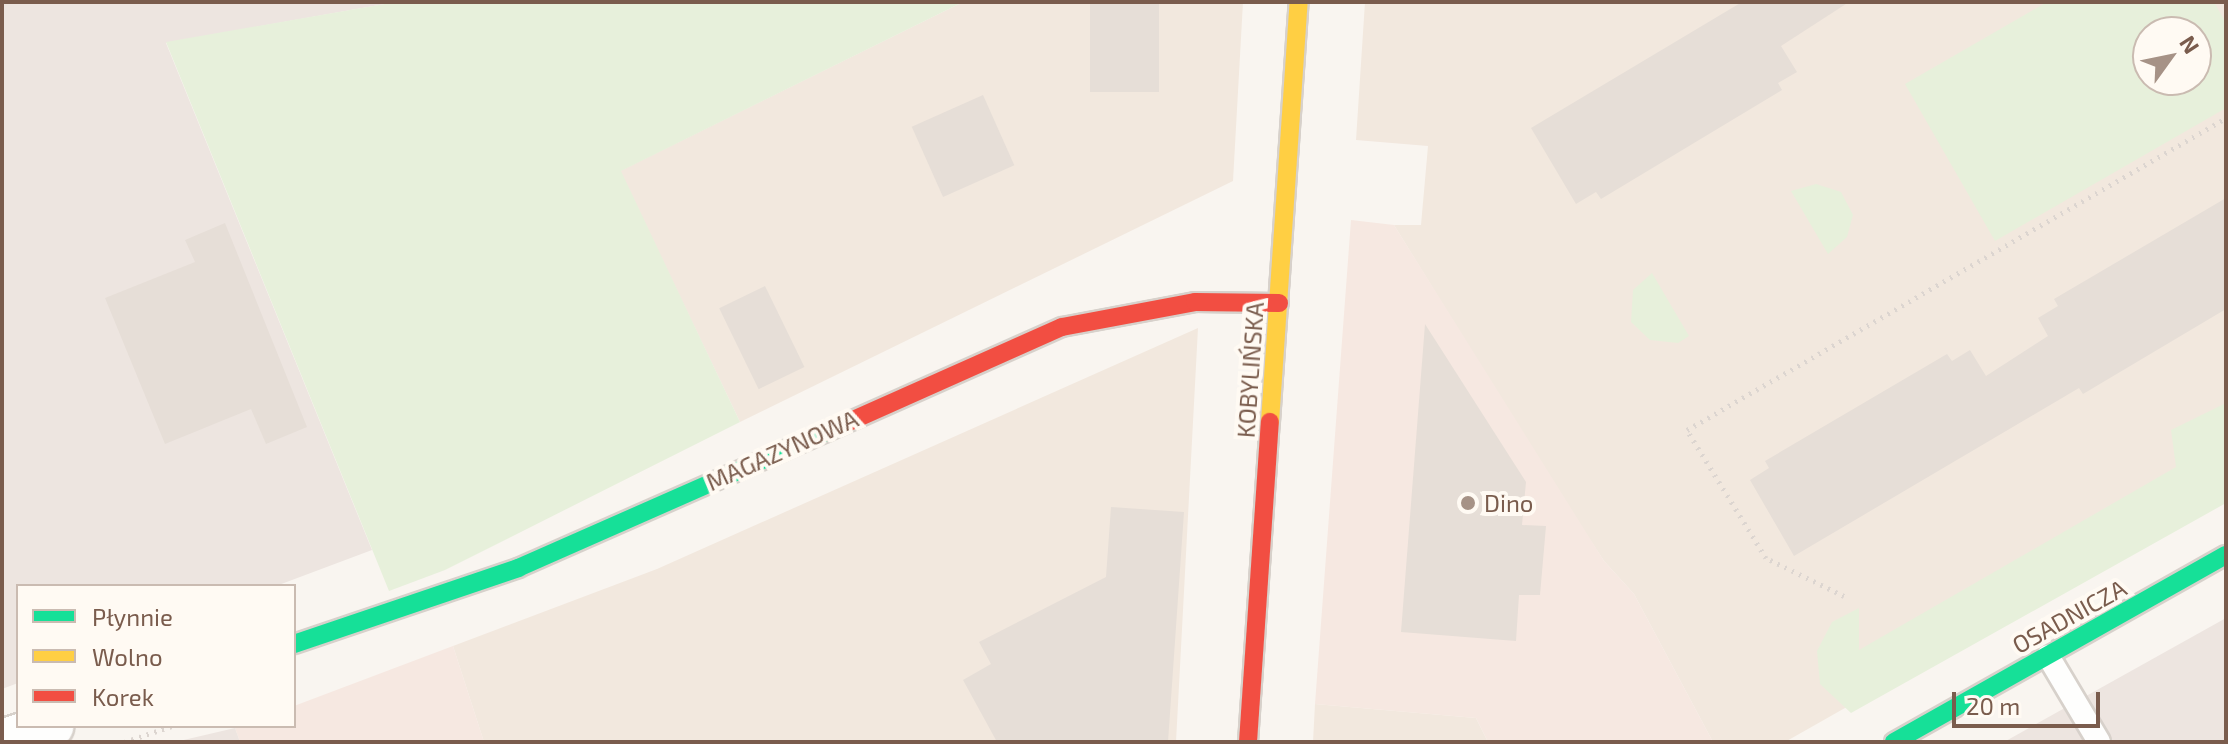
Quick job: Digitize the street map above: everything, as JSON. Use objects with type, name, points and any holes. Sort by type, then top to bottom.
[{"type":"street","name":"KOBYLIŃSKA","points":[[1248,742],[1299,2]]},
{"type":"street","name":"MAGAZYNOWA","points":[[296,643],[518,568],[1062,327],[1195,302],[1279,303]]},
{"type":"street","name":"OSADNICZA","points":[[1894,742],[2226,555]]},
{"type":"street","points":[[2,742],[45,728]]},
{"type":"lane","points":[[2048,656],[2099,742]]},
{"type":"path","points":[[1844,596],[1766,558],[1687,430],[2226,118]]},
{"type":"path","points":[[124,742],[166,728]]},
{"type":"shaded area","points":[[2,2],[396,2],[166,43],[372,550],[281,584],[16,584],[16,684],[2,689]]},
{"type":"shaded area","points":[[963,2],[1243,2],[1233,181],[740,422],[620,171]]},
{"type":"shaded area","points":[[1365,2],[2226,2],[2226,492],[1785,742],[1713,742],[1634,594],[1604,561],[1394,225],[1421,225],[1428,146],[1356,140]]},
{"type":"shaded area","points":[[1351,220],[1394,225],[1604,561],[1634,594],[1713,742],[1488,742],[1476,718],[1315,704]]},
{"type":"shaded area","points":[[1198,328],[1176,742],[484,742],[453,646],[657,569]]},
{"type":"shaded area","points":[[2226,618],[2226,742],[2004,742]]},
{"type":"shaded area","points":[[453,646],[484,742],[240,742],[235,728],[296,728],[296,705]]},
{"type":"shaded area","points":[[1315,704],[1476,718],[1488,742],[1313,742]]},
{"type":"shaded area","points":[[235,728],[240,742],[175,742]]},
{"type":"green space","points":[[396,2],[963,2],[621,171],[740,422],[445,570],[389,591],[166,42]]},
{"type":"green space","points":[[2047,2],[2214,2],[2226,23],[2226,108],[1995,241],[1905,84]]},
{"type":"green space","points":[[1816,184],[1841,192],[1853,215],[1847,237],[1828,254],[1791,191]]},
{"type":"green space","points":[[1652,273],[1689,336],[1678,343],[1650,340],[1631,322],[1633,290]]},
{"type":"green space","points":[[2226,403],[2226,503],[1851,713],[1820,684],[1817,651],[1832,622],[1859,608],[1859,650],[2176,467],[2171,430]]},
{"type":"building","points":[[1090,2],[1159,2],[1159,92],[1090,92]]},
{"type":"building","points":[[1742,2],[1849,2],[1781,46],[1797,72],[1778,83],[1782,90],[1601,199],[1596,192],[1576,204],[1531,128]]},
{"type":"building","points":[[983,95],[1014,165],[943,197],[912,127]]},
{"type":"building","points":[[2226,198],[2226,309],[2083,394],[2079,388],[1794,556],[1750,480],[1769,468],[1765,461],[1947,354],[1952,361],[1970,350],[1986,376],[2048,336],[2038,318],[2058,306],[2054,299]]},
{"type":"building","points":[[225,223],[307,427],[266,444],[251,409],[165,444],[105,298],[195,262],[185,240]]},
{"type":"building","points":[[765,286],[804,367],[759,389],[719,308]]},
{"type":"building","name":"Dino","points":[[1425,324],[1526,482],[1522,525],[1546,526],[1540,595],[1519,595],[1516,641],[1401,632]]},
{"type":"building","points":[[1111,507],[1184,512],[1168,742],[997,742],[963,680],[991,664],[979,642],[1106,577]]},
{"type":"traffic: fast","points":[[296,643],[518,568],[826,432]]},
{"type":"traffic: fast","points":[[1894,742],[2226,555]]},
{"type":"traffic: slow","points":[[1270,422],[1299,2]]},
{"type":"traffic: jam","points":[[826,432],[1062,327],[1195,302],[1279,303]]},
{"type":"traffic: jam","points":[[1248,742],[1270,422]]},
{"type":"place","name":"Dino","points":[[1468,503]]}]
